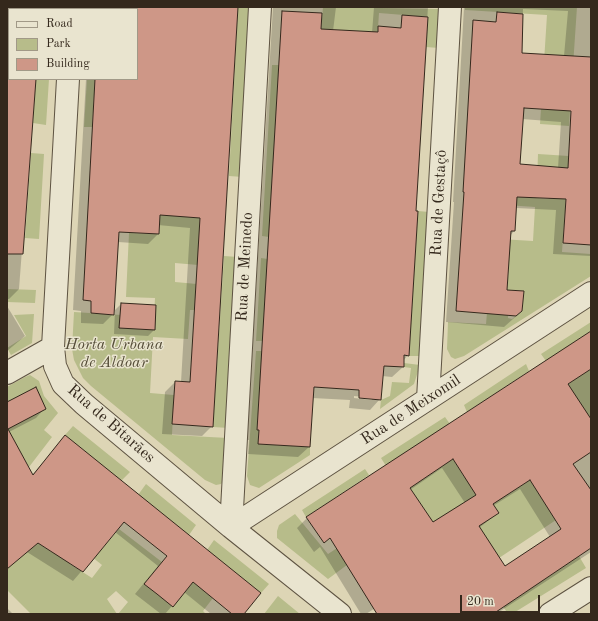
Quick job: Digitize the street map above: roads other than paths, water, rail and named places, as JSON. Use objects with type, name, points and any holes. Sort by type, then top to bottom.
[{"type":"street","name":"Rua de Meinedo","points":[[231,527],[260,7]]},
{"type":"street","name":"Rua de Gestaçô","points":[[428,399],[450,7]]},
{"type":"street","name":"Rua de Bitarães","points":[[68,80],[53,347],[55,366],[64,384],[84,404],[231,527],[340,614]]},
{"type":"street","name":"Rua de Meixomil","points":[[231,527],[591,293]]},
{"type":"street","points":[[7,373],[53,347]]},
{"type":"street","points":[[550,614],[591,588]]},
{"type":"park label","name":"Horta Urbana de Aldoar","points":[[114,354]]}]
